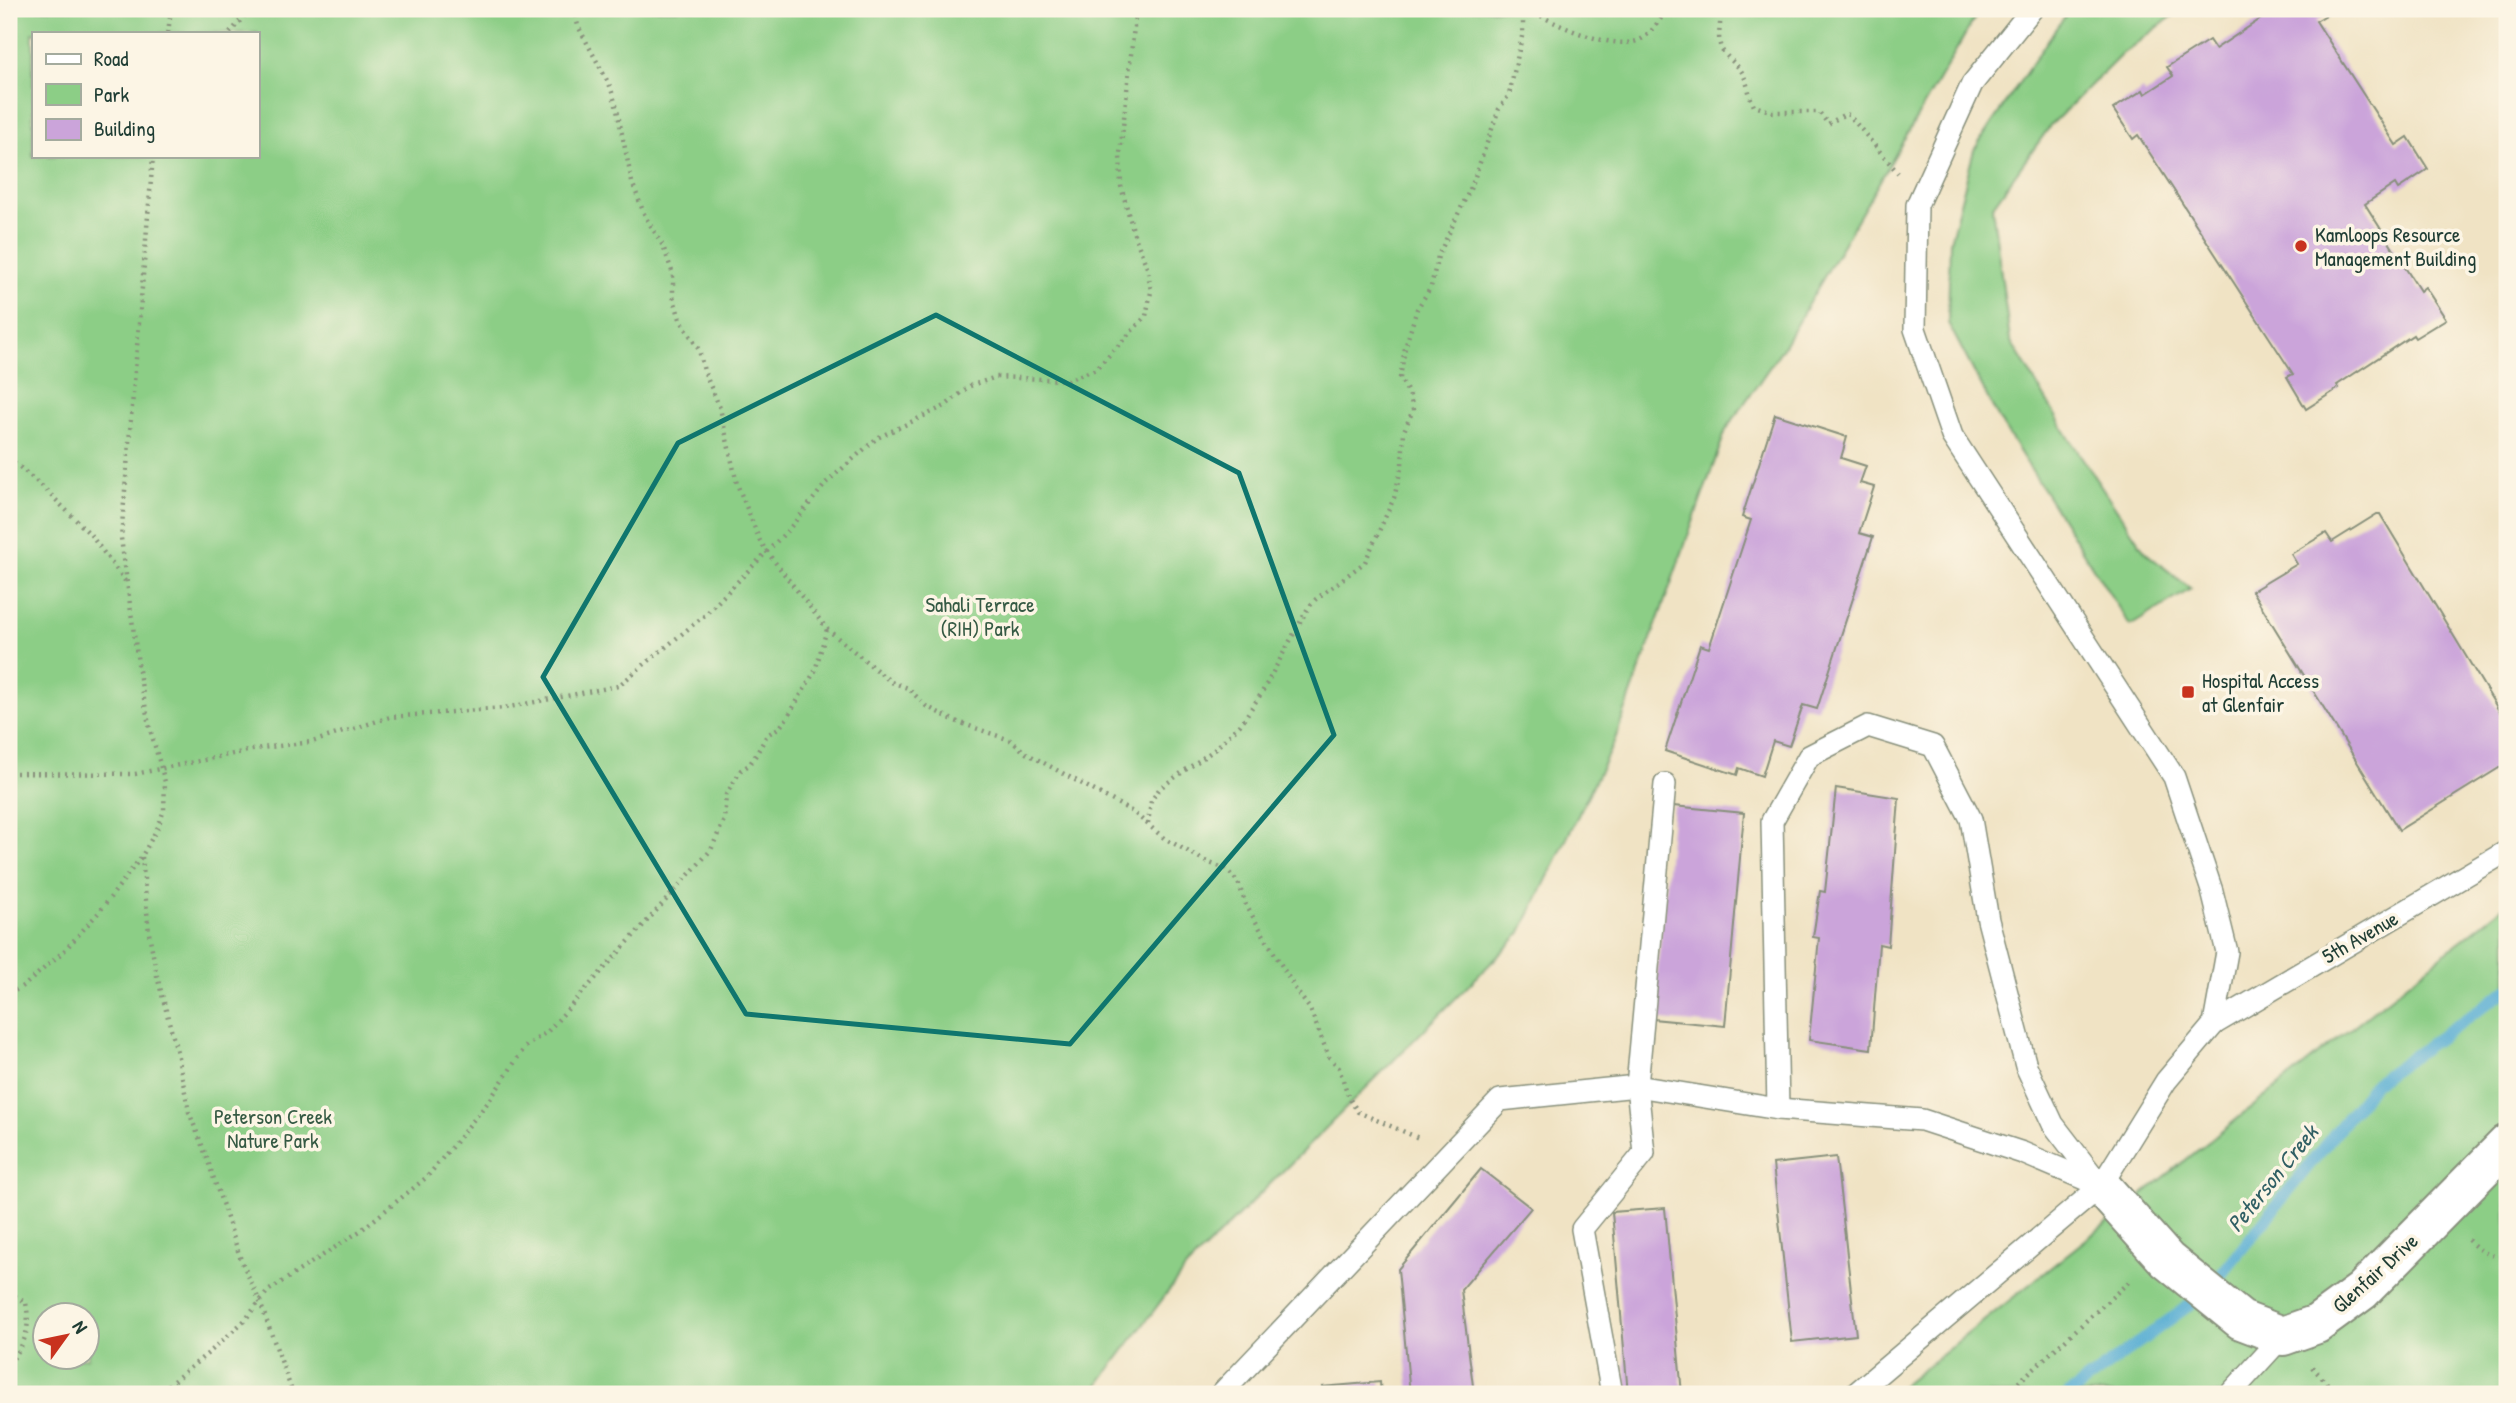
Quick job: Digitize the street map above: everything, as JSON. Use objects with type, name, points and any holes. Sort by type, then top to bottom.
[{"type":"street","name":"Glenfair Drive","points":[[2283,1336],[2317,1324],[2362,1291],[2507,1144]]},
{"type":"street","points":[[2101,1186],[2164,1256],[2241,1320],[2283,1336]]},
{"type":"lane","points":[[1855,1394],[2101,1186],[2166,1081],[2214,1024],[2227,951],[2212,891],[2174,777],[1952,436],[1915,329],[1917,205],[1972,84],[2032,9]]},
{"type":"lane","points":[[1778,1109],[1772,821],[1809,756],[1868,726],[1933,746],[1971,819],[1988,920],[2026,1066],[2053,1124],[2101,1186]]},
{"type":"lane","points":[[1612,1394],[1582,1229],[1644,1153],[1637,1086],[1665,784]]},
{"type":"lane","name":"5th Avenue","points":[[2214,1024],[2507,851]]},
{"type":"lane","points":[[1221,1394],[1500,1100],[1637,1086],[1778,1109],[1922,1121],[2023,1153],[2101,1186]]},
{"type":"lane","points":[[2230,1394],[2283,1336]]},
{"type":"path","points":[[168,32],[171,9]]},
{"type":"path","points":[[231,32],[250,9]]},
{"type":"path","points":[[574,9],[578,26],[610,86],[632,182],[645,216],[663,246],[673,274],[673,296],[680,319],[699,349],[704,371],[720,408],[737,484],[767,552],[827,629],[891,682],[908,688],[926,706],[955,721],[1010,740],[1026,753],[1133,811],[1164,838],[1207,862],[1226,869],[1238,882],[1246,905],[1310,1009],[1329,1057],[1339,1068],[1349,1098],[1358,1112],[1451,1152]]},
{"type":"path","points":[[9,773],[135,774],[262,748],[312,742],[390,717],[504,708],[618,685],[705,615],[767,552],[827,482],[877,438],[945,406],[970,386],[996,377],[1067,380],[1096,369],[1146,316],[1151,292],[1148,270],[1134,234],[1121,186],[1120,154],[1136,9]]},
{"type":"path","points":[[1148,824],[1152,801],[1160,788],[1232,734],[1261,694],[1308,608],[1365,562],[1373,548],[1394,498],[1402,465],[1404,431],[1413,410],[1410,396],[1400,378],[1405,348],[1417,309],[1432,287],[1438,256],[1472,186],[1499,109],[1509,95],[1523,32],[1523,9]]},
{"type":"path","points":[[1529,9],[1547,20],[1609,42],[1621,43],[1643,38],[1669,9]]},
{"type":"path","points":[[1719,9],[1719,39],[1722,50],[1745,77],[1748,94],[1754,106],[1773,113],[1819,112],[1828,124],[1845,114],[1849,115],[1893,169],[1922,195]]},
{"type":"path","points":[[9,994],[26,984],[64,951],[100,911],[142,856],[164,810],[165,782],[139,678],[121,538],[154,158]]},
{"type":"path","points":[[9,458],[42,485],[90,534],[127,583]]},
{"type":"path","points":[[157,1394],[245,1320],[268,1291],[360,1231],[427,1177],[489,1101],[524,1047],[548,1031],[711,850],[724,820],[726,795],[741,770],[756,755],[767,735],[780,727],[787,718],[815,671],[827,629]]},
{"type":"path","points":[[142,856],[149,933],[189,1112],[241,1260],[260,1301],[293,1394]]},
{"type":"path","points":[[2001,1394],[2010,1390],[2164,1256]]},
{"type":"path","points":[[9,1292],[26,1303],[28,1314],[28,1330],[22,1347],[9,1364]]},
{"type":"highlighted area","points":[[936,315],[1239,473],[1334,735],[1070,1044],[746,1014],[543,677],[678,443]]},
{"type":"green space","name":"Sahali Terrace (RIH) Park","points":[[9,9],[1980,9],[1782,349],[1726,430],[1614,742],[1520,934],[1186,1268],[1091,1394],[9,1394]]},
{"type":"green space","points":[[2071,9],[2182,9],[2122,54],[2051,125],[1992,207],[2010,340],[2071,441],[2146,553],[2191,589],[2130,626],[2000,421],[1948,323],[1950,242],[1974,150]]},
{"type":"green space","points":[[2507,904],[2507,1394],[1892,1394]]},
{"type":"building","name":"Kamloops Resource Management Building","points":[[2276,9],[2323,9],[2326,15],[2316,21],[2396,145],[2408,137],[2428,169],[2398,189],[2395,184],[2365,204],[2420,291],[2425,287],[2446,319],[2415,338],[2413,335],[2337,385],[2339,388],[2306,409],[2287,377],[2293,374],[2138,135],[2133,139],[2113,109],[2143,90],[2145,94],[2173,76],[2167,67],[2209,40],[2215,49]]},
{"type":"building","points":[[1775,414],[1847,437],[1841,458],[1866,466],[1860,483],[1874,487],[1859,533],[1873,537],[1817,709],[1803,705],[1789,746],[1773,741],[1762,776],[1739,768],[1737,775],[1665,751],[1700,645],[1709,648],[1751,520],[1742,517]]},
{"type":"building","points":[[2380,514],[2507,724],[2507,763],[2399,830],[2252,591],[2297,564],[2291,554],[2326,533],[2332,542]]},
{"type":"building","points":[[1836,788],[1899,798],[1888,946],[1879,944],[1871,1049],[1809,1040],[1819,938],[1813,937],[1820,891],[1825,892]]},
{"type":"building","points":[[1673,806],[1744,813],[1725,1026],[1653,1019]]},
{"type":"building","points":[[1836,1157],[1856,1335],[1792,1342],[1773,1164]]},
{"type":"building","points":[[1481,1169],[1531,1208],[1461,1290],[1474,1394],[1410,1394],[1398,1269]]},
{"type":"building","points":[[1665,1208],[1682,1394],[1628,1394],[1612,1212]]},
{"type":"building","points":[[1380,1382],[1381,1394],[1323,1394],[1322,1387]]},
{"type":"waterway","name":"Peterson Creek","points":[[2069,1394],[2207,1292],[2376,1082],[2507,990]]},
{"type":"place","name":"Kamloops Resource Management Building","points":[[2301,246]]},
{"type":"place","name":"Hospital Access at Glenfair","points":[[2188,692]]},
{"type":"park label","name":"Peterson Creek Nature Park","points":[[273,1128]]}]
